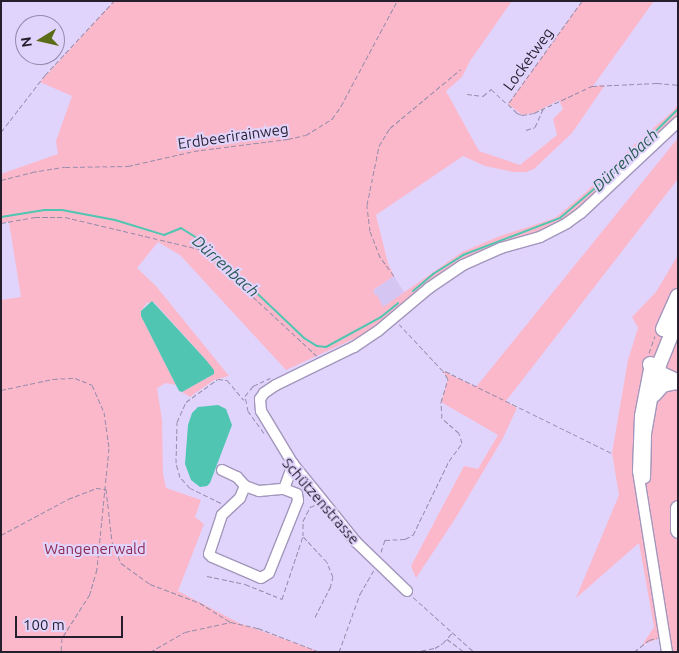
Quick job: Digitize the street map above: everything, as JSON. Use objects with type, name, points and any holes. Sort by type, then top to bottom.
[{"type":"highway","points":[[656,367],[677,379]]},
{"type":"highway","points":[[652,394],[662,384],[677,379]]},
{"type":"highway","points":[[678,508],[678,530]]},
{"type":"main road","points":[[652,394],[656,367],[678,296]]},
{"type":"main road","points":[[656,367],[678,318]]},
{"type":"street","points":[[393,318],[429,288],[463,265],[501,248],[540,237],[567,223],[587,208],[678,122]]},
{"type":"street","name":"Schützenstrasse","points":[[393,318],[354,347],[276,385],[262,396],[259,403],[261,411],[293,464],[377,564],[407,591]]},
{"type":"street","points":[[656,367],[642,400],[638,444],[639,482],[667,652]]},
{"type":"street","points":[[646,524],[645,449],[652,394]]},
{"type":"street","points":[[284,489],[293,464]]},
{"type":"street","points":[[222,470],[237,477],[245,486],[259,491],[284,489],[297,494],[298,501],[269,573],[264,578],[212,557],[209,554],[209,548],[222,515],[240,498],[245,486]]},
{"type":"path","points":[[1,132],[45,75],[114,1]]},
{"type":"path","name":"Erdbeerirainweg","points":[[1,180],[32,172],[66,167],[128,166],[194,151],[306,135],[332,119],[341,106],[397,1]]},
{"type":"path","name":"Locketweg","points":[[582,1],[508,104],[522,115],[544,108],[592,86],[657,83],[678,85]]},
{"type":"path","points":[[394,276],[380,257],[369,222],[367,205],[379,146],[390,128],[461,69]]},
{"type":"path","points":[[467,94],[483,96],[491,89],[508,104]]},
{"type":"path","points":[[526,130],[535,127],[544,108]]},
{"type":"path","points":[[1,223],[45,216],[70,218],[199,249],[209,256],[317,356],[309,359]]},
{"type":"path","points":[[339,652],[360,594],[377,564],[385,540],[405,539],[414,535],[449,461],[462,443],[459,433],[442,418],[441,402],[448,379],[443,371],[393,318]]},
{"type":"path","points":[[443,371],[612,453]]},
{"type":"path","points":[[245,401],[249,390],[272,377]]},
{"type":"path","points":[[1,390],[64,378],[85,380],[92,386],[100,401],[108,433],[106,489],[94,582],[83,607],[62,638],[61,652]]},
{"type":"path","points":[[229,507],[204,496],[183,482],[176,463],[178,422],[186,402],[218,379],[227,380],[245,401],[248,411],[265,435]]},
{"type":"path","points":[[1,535],[68,498],[96,488],[106,489]]},
{"type":"path","points":[[106,489],[112,542],[121,563],[150,584],[200,603],[231,622],[258,628],[320,652]]},
{"type":"path","points":[[315,617],[330,588],[332,577],[327,562],[303,536],[303,521],[310,507],[323,502]]},
{"type":"path","points":[[407,591],[474,652]]},
{"type":"path","points":[[150,652],[185,632],[231,622]]},
{"type":"path","points":[[414,652],[435,648],[447,639],[452,632]]},
{"type":"path","points":[[634,652],[649,640],[665,636]]},
{"type":"path","points":[[447,639],[464,652]]},
{"type":"shaded area","points":[[394,276],[404,292],[388,305],[333,332],[327,319],[374,296],[372,291]]},
{"type":"shaded area","points":[[152,301],[214,370],[214,374],[182,392],[179,391],[141,316],[141,311]]},
{"type":"shaded area","points":[[218,405],[226,409],[232,425],[210,483],[207,486],[200,487],[191,480],[185,464],[188,425],[192,413],[198,407]]},
{"type":"green space","name":"Wangenerwald","points":[[114,1],[512,1],[470,61],[462,77],[446,91],[479,151],[520,165],[557,135],[553,119],[563,109],[559,100],[534,113],[522,115],[508,104],[582,1],[654,1],[593,86],[605,85],[572,133],[534,169],[526,172],[513,172],[485,166],[463,156],[376,215],[388,263],[394,276],[373,290],[375,295],[377,295],[383,307],[462,252],[500,236],[555,218],[586,192],[634,145],[673,111],[678,104],[678,122],[567,223],[482,256],[369,332],[286,370],[180,255],[158,242],[137,268],[156,286],[229,376],[214,380],[190,397],[182,392],[214,374],[206,360],[154,302],[147,303],[141,311],[141,316],[176,385],[166,383],[157,388],[162,420],[163,474],[166,488],[201,500],[195,517],[204,524],[178,591],[239,623],[320,652],[1,652],[1,300],[21,297],[9,222],[1,223],[1,174],[58,154],[56,141],[72,96],[40,82],[56,65],[65,65],[65,55]]},
{"type":"green space","points":[[678,138],[678,179],[506,401],[517,408],[503,438],[455,519],[416,578],[411,566],[464,466],[478,469],[498,435],[441,402],[448,379],[443,371],[476,387]]},
{"type":"green space","points":[[678,255],[678,652],[667,652],[665,636],[642,645],[654,627],[639,543],[576,598],[619,495],[612,453],[628,360],[638,328],[632,317],[656,292]]},
{"type":"waterway","name":"Dürrenbach","points":[[413,291],[433,274],[463,255],[560,218],[620,167],[678,109]]},
{"type":"waterway","name":"Dürrenbach","points":[[1,217],[44,210],[62,210],[115,220],[164,235],[181,228],[203,242],[304,338],[317,346],[326,347],[381,317],[398,303]]}]
